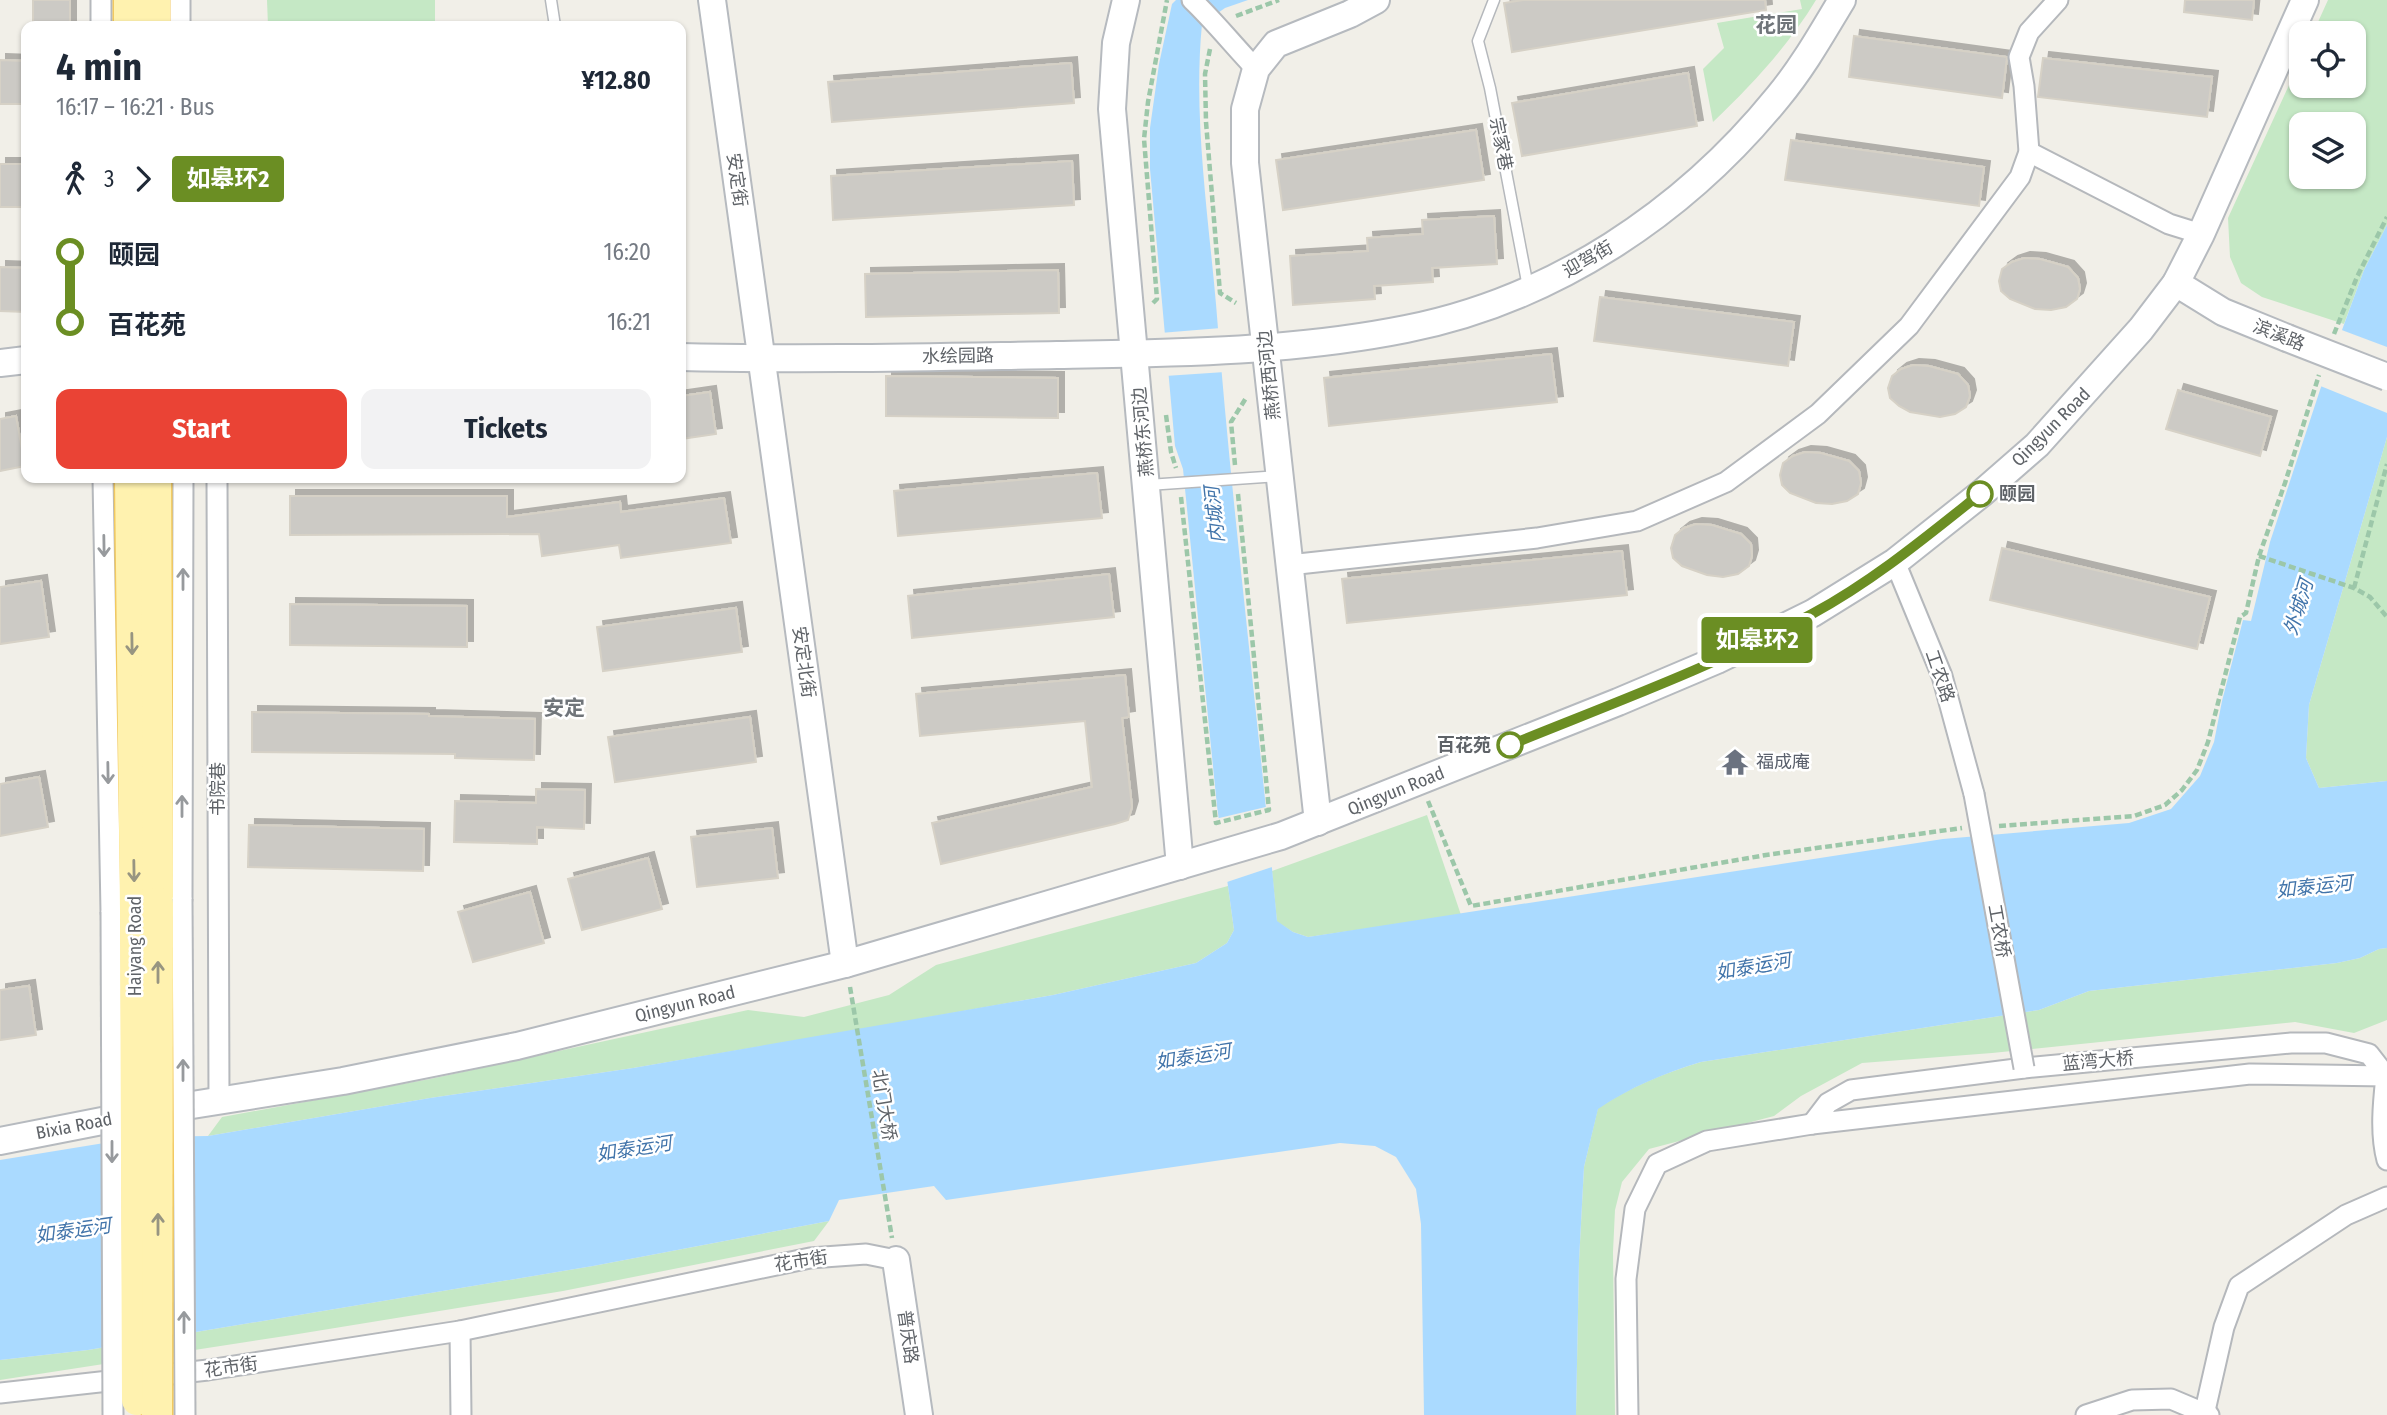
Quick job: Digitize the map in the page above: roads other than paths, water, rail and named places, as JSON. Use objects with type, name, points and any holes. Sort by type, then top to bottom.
[{"type":"main road","points":[[129,0],[129,21]]},
{"type":"main road","points":[[155,0],[155,21]]},
{"type":"main road","name":"Haiyang Road","points":[[130,483],[146,906],[157,1415]]},
{"type":"main road","name":"Haiyang Road","points":[[137,1415],[156,483]]},
{"type":"street","points":[[101,0],[101,21]]},
{"type":"street","points":[[180,0],[180,21]]},
{"type":"street","name":"安定街","points":[[712,0],[762,359]]},
{"type":"street","name":"燕桥东河边","points":[[1126,0],[1115,43],[1112,109],[1133,322],[1147,354],[1147,485],[1180,866]]},
{"type":"street","points":[[1192,0],[1256,69]]},
{"type":"street","name":"燕桥西河边","points":[[1318,822],[1245,163],[1245,109],[1256,69],[1276,44],[1350,15],[1376,0]]},
{"type":"street","name":"迎驾街","points":[[1235,349],[1266,354],[1409,328],[1529,291],[1577,266],[1629,234],[1682,195],[1734,149],[1779,96],[1815,46],[1842,0]]},
{"type":"street","points":[[1289,565],[1536,538],[1637,521],[1726,482],[1818,414],[1909,326],[2020,177],[2029,152],[2019,57],[2029,32],[2058,0]]},
{"type":"street","name":"Qingyun Road","points":[[148,1112],[343,1081],[848,976],[1318,822],[1717,660],[1813,613],[1895,562],[1982,493],[2037,445],[2141,329],[2176,283],[2201,234],[2305,0]]},
{"type":"street","points":[[2029,152],[2169,224],[2201,234]]},
{"type":"street","name":"滨溪路","points":[[2176,283],[2224,312],[2387,377]]},
{"type":"street","name":"水绘园路","points":[[686,357],[762,359],[1147,354],[1235,349]]},
{"type":"street","name":"安定北街","points":[[762,359],[848,976]]},
{"type":"street","points":[[0,363],[21,361]]},
{"type":"street","points":[[104,483],[146,906],[185,1415]]},
{"type":"street","points":[[113,1415],[146,906],[183,483]]},
{"type":"street","name":"书院巷","points":[[217,483],[219,1100]]},
{"type":"street","name":"工农路","points":[[1895,562],[1942,676],[1974,794]]},
{"type":"street","name":"工农桥","points":[[1974,794],[2024,1068]]},
{"type":"street","name":"蓝湾大桥","points":[[1812,1124],[1828,1103],[1852,1090],[2024,1068],[2291,1043],[2326,1043],[2369,1054],[2387,1076]]},
{"type":"street","points":[[1629,1415],[1626,1279],[1635,1209],[1657,1164],[1707,1141],[1812,1124],[2250,1074],[2387,1076],[2383,1113],[2387,1160]]},
{"type":"street","name":"Bixia Road","points":[[0,1141],[148,1112]]},
{"type":"street","points":[[2086,1415],[2132,1400],[2171,1399],[2206,1414],[2224,1327],[2239,1286],[2346,1215],[2387,1197]]},
{"type":"street","name":"花市街","points":[[0,1393],[208,1370],[460,1331],[810,1258],[866,1254],[896,1260]]},
{"type":"street","name":"普庆路","points":[[896,1260],[919,1415]]},
{"type":"street","points":[[460,1331],[461,1415]]},
{"type":"lane","points":[[551,0],[554,21]]},
{"type":"lane","name":"宗家巷","points":[[1494,0],[1478,41],[1490,88],[1529,291]]},
{"type":"lane","points":[[1147,485],[1279,476]]},
{"type":"water","points":[[1176,0],[1248,0],[1225,8],[1202,24],[1200,129],[1277,921],[1293,932],[1308,937],[1943,839],[2129,823],[2171,809],[2200,776],[2214,742],[2243,620],[2251,621],[2270,542],[2320,390],[2364,270],[2387,225],[2387,437],[2309,705],[2306,758],[2319,788],[2387,781],[2387,948],[2337,963],[2089,991],[2039,1010],[1701,1062],[1635,1087],[1598,1109],[1584,1167],[1576,1415],[1424,1415],[1421,1224],[1416,1189],[1396,1157],[1375,1146],[1340,1143],[946,1200],[934,1186],[839,1200],[829,1221],[593,1266],[88,1350],[0,1360],[0,1160],[141,1137],[208,1136],[430,1098],[633,1068],[1053,995],[1196,963],[1227,943],[1234,930],[1217,806],[1183,469],[1175,446],[1150,169],[1150,128],[1159,64],[1172,4]]},
{"type":"place","name":"颐园","points":[[1980,494]]},
{"type":"place","name":"百花苑","points":[[1510,745]]},
{"type":"place","name":"福成庵","points":[[1735,762]]},
{"type":"district","name":"花园","points":[[1776,25]]},
{"type":"district","name":"安定","points":[[564,708]]},
{"type":"water label","name":"内城河","points":[[1214,515]]},
{"type":"water label","name":"外城河","points":[[2298,607]]},
{"type":"water label","name":"如泰运河","points":[[2314,886]]},
{"type":"water label","name":"如泰运河","points":[[1753,966]]},
{"type":"water label","name":"如泰运河","points":[[1193,1056]]},
{"type":"water label","name":"如泰运河","points":[[634,1148]]},
{"type":"water label","name":"如泰运河","points":[[73,1230]]}]
